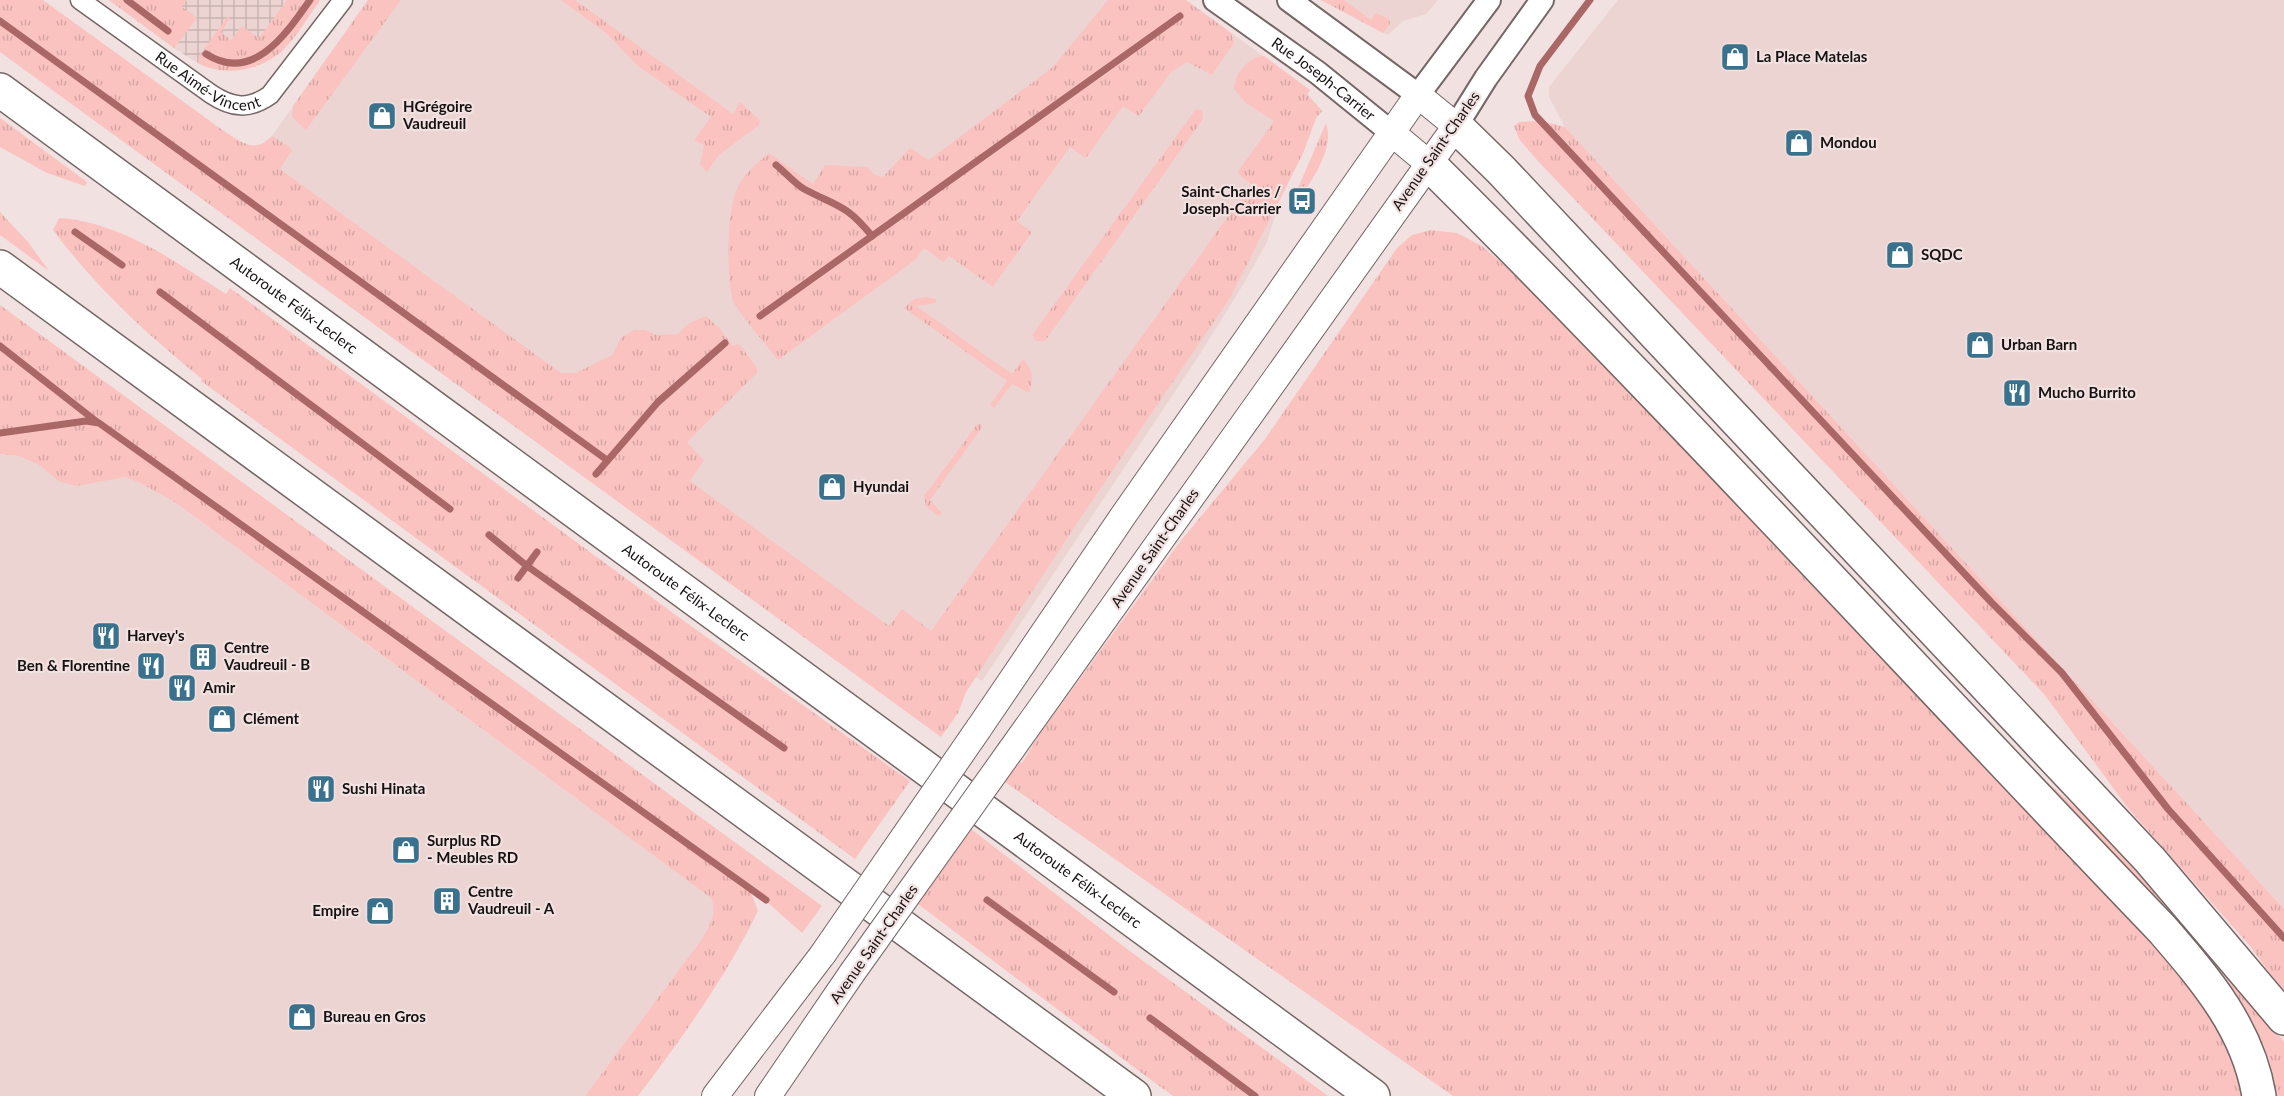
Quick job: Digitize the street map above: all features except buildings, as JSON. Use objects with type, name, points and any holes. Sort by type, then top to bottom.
[{"type":"highway","name":"Autoroute Félix-Leclerc","points":[[0,90],[1372,1095]]},
{"type":"highway","points":[[1456,126],[1598,272],[2151,860],[2284,1018]]},
{"type":"highway","points":[[1428,164],[1540,274],[1742,483],[2162,929],[2197,969],[2229,1014],[2245,1047],[2259,1096]]},
{"type":"highway","points":[[0,267],[1134,1096]]},
{"type":"main road","points":[[715,1096],[823,954],[1125,513],[1418,95],[1456,126]]},
{"type":"main road","name":"Avenue Saint-Charles","points":[[768,1096],[852,973],[1456,126]]},
{"type":"main road","name":"Rue Joseph-Carrier","points":[[1392,133],[1428,164]]},
{"type":"street","name":"Rue Aimé-Vincent","points":[[80,0],[211,94],[230,105],[242,106],[253,105],[270,95],[343,0]]},
{"type":"street","name":"Rue Joseph-Carrier","points":[[1215,0],[1318,73],[1392,133]]},
{"type":"street","points":[[1289,0],[1418,95],[1489,0]]},
{"type":"street","name":"Avenue Saint-Charles","points":[[1456,126],[1486,78],[1542,0]]},
{"type":"shaded area","points":[[109,0],[320,0],[285,48],[263,63],[240,70],[201,65]]},
{"type":"shaded area","points":[[368,0],[1186,0],[1310,90],[1307,94],[1322,111],[1316,118],[1303,153],[1279,202],[1267,242],[1243,285],[1200,354],[982,681],[976,677],[966,692],[240,152],[256,149],[272,136]]},
{"type":"shaded area","points":[[1321,0],[1438,0],[1426,14],[1403,21],[1388,35]]},
{"type":"shaded area","points":[[1618,0],[2284,0],[2284,909],[1565,127],[1549,97],[1549,87]]},
{"type":"shaded area","points":[[0,454],[18,456],[39,465],[58,481],[125,477],[176,503],[711,898],[715,906],[712,920],[701,940],[585,1096],[0,1096]]},
{"type":"green space","points":[[0,0],[43,0],[234,138],[247,144],[259,145],[272,136],[291,148],[292,151],[280,169],[561,373],[576,373],[612,355],[621,338],[634,330],[645,330],[657,335],[678,334],[689,323],[706,316],[733,346],[739,344],[757,368],[757,373],[687,442],[704,460],[690,481],[889,626],[902,609],[931,631],[1251,184],[1237,173],[1274,121],[1246,103],[1234,89],[1243,67],[1253,59],[1264,56],[1310,90],[1307,94],[1322,111],[1316,118],[1303,153],[1230,298],[1083,514],[966,692],[958,713],[941,737],[0,52]]},
{"type":"green space","points":[[109,0],[187,0],[182,7],[197,18],[174,48]]},
{"type":"green space","points":[[287,0],[320,0],[294,38],[275,56],[255,67],[232,71],[209,68],[198,63],[199,56],[228,16],[230,18],[221,32],[231,40],[242,26],[259,38]]},
{"type":"green space","points":[[368,0],[401,0],[306,130],[292,117],[293,106]]},
{"type":"green space","points":[[561,0],[575,0],[733,114],[740,102],[760,120],[759,125],[719,155],[707,172],[700,165],[704,145],[694,140],[711,117],[638,66],[606,33]]},
{"type":"green space","points":[[1108,0],[1186,0],[1231,33],[1234,43],[1212,75],[1187,62],[1171,72],[1139,116],[1123,106],[1086,158],[1070,147],[1017,221],[1032,232],[993,287],[949,256],[943,262],[924,248],[915,260],[778,360],[735,306],[731,291],[728,246],[733,201],[742,179],[750,170],[769,153],[813,184],[825,165],[867,167],[875,175],[883,177],[910,148],[929,160],[1053,67]]},
{"type":"green space","points":[[1321,0],[1344,0],[1371,20],[1376,13],[1389,19],[1390,24],[1383,33]]},
{"type":"green space","points":[[1196,109],[1202,111],[1203,119],[1045,341],[1036,341],[1032,335]]},
{"type":"green space","points":[[0,118],[87,182],[85,186],[47,173],[0,147]]},
{"type":"green space","points":[[1542,121],[1565,127],[2284,909],[2284,993],[2250,946],[2128,808],[2044,694],[1519,139],[1514,126],[1519,122]]},
{"type":"green space","points":[[1326,123],[1328,141],[1326,150],[1304,192],[1298,188]]},
{"type":"green space","points":[[0,212],[28,242],[49,271],[0,235]]},
{"type":"green space","points":[[59,218],[82,221],[125,235],[167,257],[226,294],[230,288],[684,621],[910,781],[855,859],[201,381],[202,379],[123,309],[69,251],[53,230]]},
{"type":"green space","points":[[1431,230],[1457,233],[1482,246],[1577,333],[1786,558],[2159,950],[2223,1027],[2247,1096],[1453,1096],[1005,782],[1019,761],[1022,763],[1041,732],[1179,543],[1265,439],[1397,248],[1412,235]]},
{"type":"green space","points":[[927,297],[936,299],[936,303],[916,306],[1012,374],[1023,359],[1032,375],[1029,393],[1012,384],[994,408],[990,405],[1007,381],[904,308],[914,299]]},
{"type":"green space","points":[[0,305],[822,906],[802,933],[748,885],[758,911],[745,936],[702,1007],[638,1096],[585,1096],[701,940],[713,915],[711,898],[176,503],[125,477],[76,486],[58,481],[39,465],[18,456],[0,454]]},
{"type":"green space","points":[[978,423],[983,426],[930,500],[942,513],[938,516],[926,506],[924,496]]},
{"type":"green space","points":[[2027,764],[2131,857],[2264,1016],[2284,1042],[2284,1096],[2274,1096],[2243,1013],[2213,966]]},
{"type":"green space","points":[[971,829],[1127,949],[1328,1096],[1173,1096],[1143,1074],[918,904]]},
{"type":"waterway","points":[[127,0],[168,31]]},
{"type":"waterway","points":[[206,54],[223,62],[239,63],[253,59],[267,51],[279,40],[310,0]]},
{"type":"waterway","points":[[1590,0],[1540,66],[1528,96],[1535,115],[1991,602],[2062,673],[2168,809],[2284,938]]},
{"type":"waterway","points":[[760,316],[1180,16]]},
{"type":"waterway","points":[[0,21],[607,460]]},
{"type":"waterway","points":[[776,165],[804,189],[848,212],[872,236]]},
{"type":"waterway","points":[[75,232],[122,265]]},
{"type":"waterway","points":[[160,292],[450,509]]},
{"type":"waterway","points":[[596,474],[658,402],[725,343]]},
{"type":"waterway","points":[[0,346],[97,422]]},
{"type":"waterway","points":[[0,433],[86,421],[99,423],[766,900]]},
{"type":"waterway","points":[[489,535],[527,566],[784,748]]},
{"type":"waterway","points":[[518,578],[537,552]]},
{"type":"waterway","points":[[987,900],[1114,992]]},
{"type":"waterway","points":[[1150,1018],[1255,1096]]},
{"type":"place","name":"La Place Matelas","points":[[1735,57]]},
{"type":"place","name":"HGrégoire Vaudreuil","points":[[382,116]]},
{"type":"place","name":"Mondou","points":[[1799,143]]},
{"type":"place","name":"Saint-Charles / Joseph-Carrier","points":[[1302,201]]},
{"type":"place","name":"SQDC","points":[[1900,255]]},
{"type":"place","name":"Urban Barn","points":[[1980,345]]},
{"type":"place","name":"Mucho Burrito","points":[[2017,393]]},
{"type":"place","name":"Hyundai","points":[[832,487]]},
{"type":"place","name":"Harvey's","points":[[106,636]]},
{"type":"place","name":"Centre Vaudreuil - B","points":[[203,657]]},
{"type":"place","name":"Ben & Florentine","points":[[151,666]]},
{"type":"place","name":"Amir","points":[[182,688]]},
{"type":"place","name":"Clément","points":[[222,719]]},
{"type":"place","name":"Sushi Hinata","points":[[321,789]]},
{"type":"place","name":"Surplus RD - Meubles RD","points":[[406,850]]},
{"type":"place","name":"Centre Vaudreuil - A","points":[[447,901]]},
{"type":"place","name":"Empire","points":[[380,911]]},
{"type":"place","name":"Bureau en Gros","points":[[302,1017]]}]
